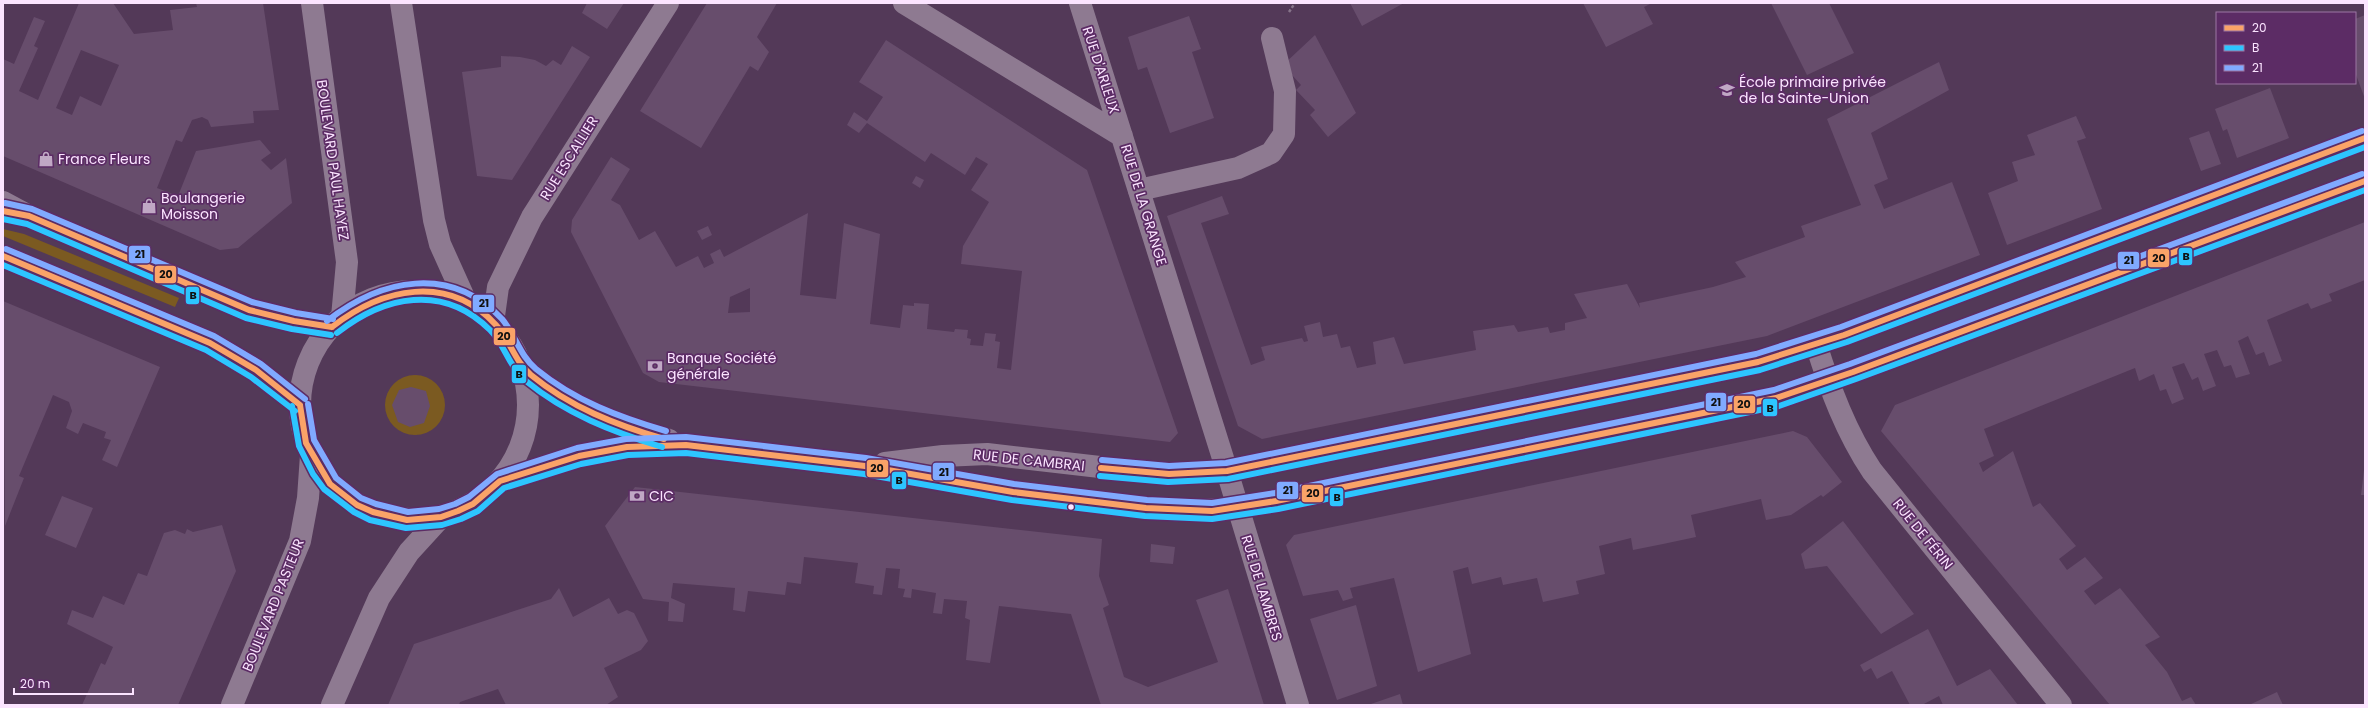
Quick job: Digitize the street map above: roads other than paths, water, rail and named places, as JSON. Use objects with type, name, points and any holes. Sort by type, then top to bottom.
[{"type":"main road","name":"BOULEVARD PAUL HAYEZ","points":[[312,3],[347,262],[337,322]]},
{"type":"main road","points":[[401,3],[434,220],[440,244],[467,304]]},
{"type":"main road","name":"RUE ESCALLIER","points":[[493,323],[498,287],[532,216],[668,3]]},
{"type":"main road","name":"RUE DE LA GRANGE","points":[[904,3],[1122,136],[1227,471]]},
{"type":"main road","name":"RUE D'ARLEUX","points":[[1080,3],[1122,136]]},
{"type":"main road","points":[[1139,190],[1238,168],[1271,153],[1284,134],[1285,91],[1272,38]]},
{"type":"main road","name":"RUE DE CAMBRAI","points":[[865,466],[943,456],[987,454],[1152,473],[1187,474],[1227,471],[1758,362],[1816,344],[2365,138]]},
{"type":"main road","name":"RUE DE CAMBRAI","points":[[500,481],[578,456],[603,450],[627,447],[686,445],[865,466],[1013,492],[1146,508],[1206,511],[1238,508],[1745,406],[1784,396],[1828,381],[2365,181]]},
{"type":"main road","points":[[3,202],[29,216],[226,301],[269,316],[337,322]]},
{"type":"main road","points":[[3,256],[210,343],[256,370],[300,405]]},
{"type":"main road","points":[[410,291],[439,294],[467,304],[493,323],[504,335],[521,366],[528,400],[527,423],[519,452],[500,481],[473,504],[441,517],[407,520],[373,512],[357,505],[330,484],[311,455],[303,430],[300,405],[301,390],[308,363],[322,338],[337,322],[367,302],[395,292],[410,291]]},
{"type":"main road","name":"RUE DE FÉRIN","points":[[1816,344],[1828,381],[1850,435],[1872,471],[2061,705]]},
{"type":"main road","name":"RUE DE CAMBRAI","points":[[521,366],[556,394],[576,405],[629,428],[686,445]]},
{"type":"main road","name":"BOULEVARD PASTEUR","points":[[232,705],[300,541],[308,498],[311,455]]},
{"type":"main road","name":"RUE DE LAMBRES","points":[[1227,471],[1298,705]]},
{"type":"main road","points":[[332,705],[379,598],[409,552],[441,517]]},
{"type":"place","name":"École primaire privée de la Sainte-Union","points":[[1727,90]]},
{"type":"place","name":"France Fleurs","points":[[46,159]]},
{"type":"place","name":"Boulangerie Moisson","points":[[149,206]]},
{"type":"place","name":"Banque Société générale","points":[[655,366]]},
{"type":"place","name":"CIC","points":[[637,496]]}]
